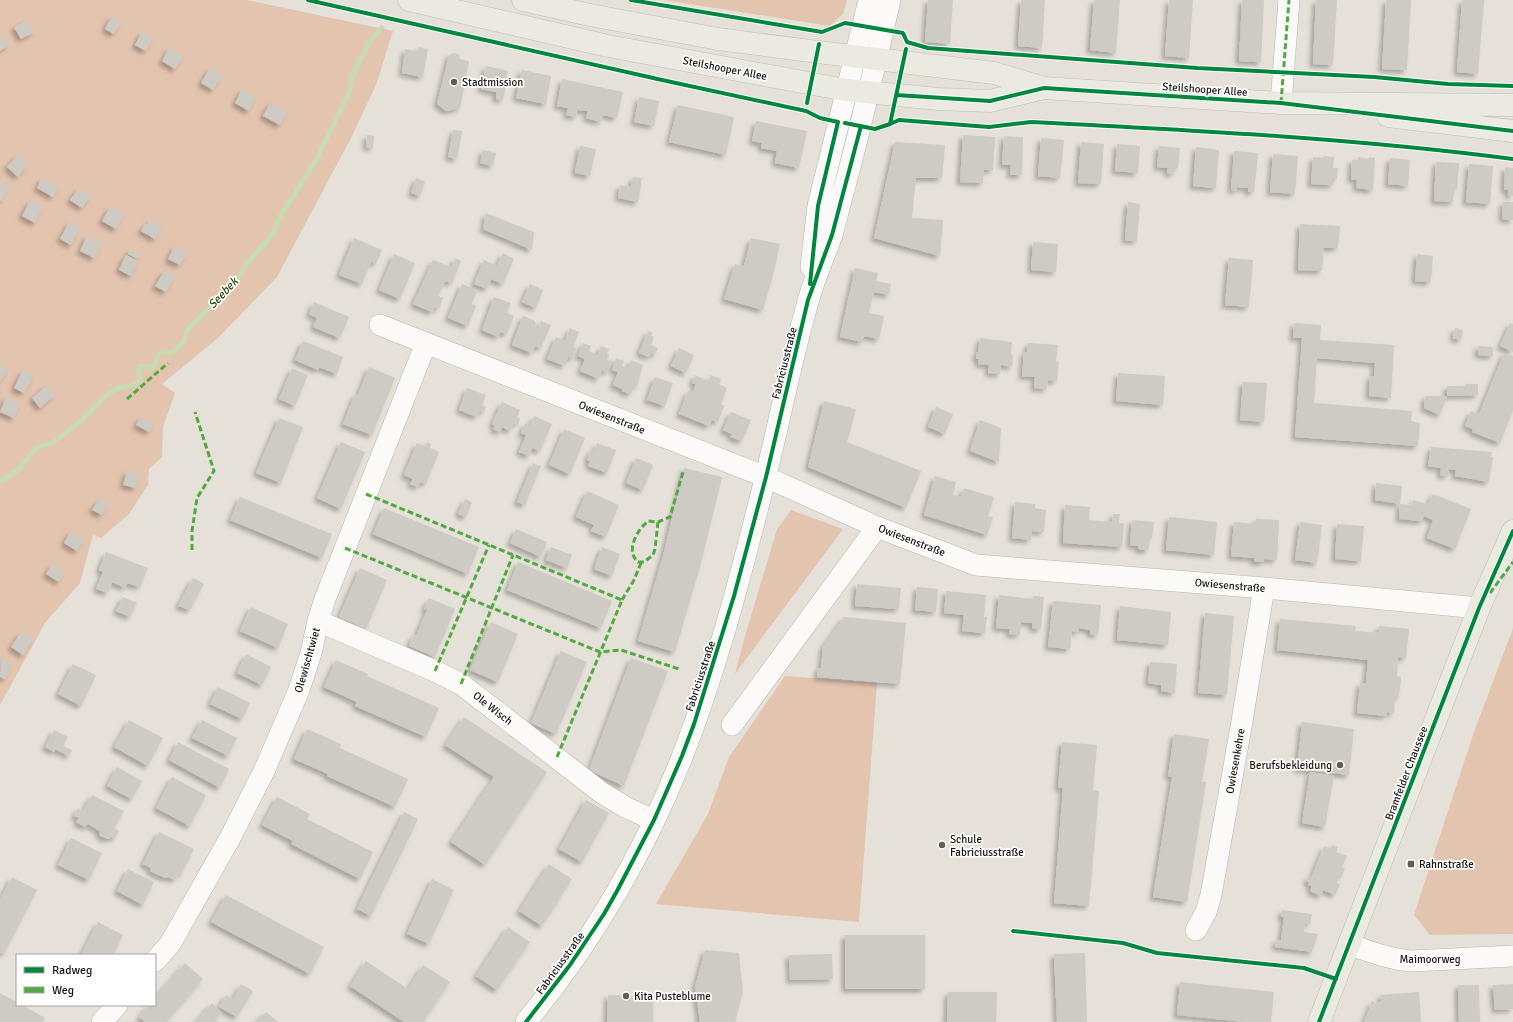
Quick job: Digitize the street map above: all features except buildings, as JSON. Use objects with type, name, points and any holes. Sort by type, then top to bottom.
[{"type":"main road","name":"Steilshooper Allee","points":[[409,0],[608,46],[846,90],[938,99],[990,101],[1044,88]]},
{"type":"main road","name":"Steilshooper Allee","points":[[523,0],[590,15],[711,37],[854,57],[994,73],[1044,88],[1281,103],[1513,105]]},
{"type":"main road","name":"Steilshooper Allee","points":[[1281,103],[1513,131]]},
{"type":"main road","name":"Bramfelder Chaussee","points":[[1319,1022],[1479,608],[1513,531]]},
{"type":"street","name":"Fabriciusstraße","points":[[808,300],[818,206],[869,0]]},
{"type":"street","name":"Fabriciusstraße","points":[[526,1022],[560,980],[604,914],[654,820],[682,756],[709,680],[734,596],[766,478],[808,300],[832,235],[869,92],[890,0]]},
{"type":"street","points":[[1281,103],[1289,0]]},
{"type":"street","name":"Owiesenstraße","points":[[380,325],[766,478],[877,527],[976,565],[1264,588],[1479,608]]},
{"type":"street","name":"Olewischtwiet","points":[[156,960],[170,944],[230,838],[264,771],[300,690],[311,653],[318,620],[328,591],[426,343]]},
{"type":"street","points":[[732,724],[877,527]]},
{"type":"street","name":"Owiesenkehre","points":[[1196,930],[1206,912],[1211,895],[1264,588]]},
{"type":"street","name":"Ole Wisch","points":[[318,620],[435,671],[461,684],[602,793],[627,808],[654,820]]},
{"type":"street","name":"Maimoorweg","points":[[1349,944],[1381,956],[1397,960],[1411,961],[1513,956]]},
{"type":"street","points":[[102,1022],[116,1006]]},
{"type":"shaded area","points":[[0,0],[247,0],[393,31],[376,85],[351,138],[277,277],[218,338],[162,384],[175,393],[163,427],[162,457],[149,469],[148,485],[129,514],[101,538],[93,535],[80,583],[45,623],[0,705]]},
{"type":"shaded area","points":[[664,0],[847,0],[843,14],[830,26]]},
{"type":"shaded area","points":[[791,510],[843,529],[735,674],[777,529]]},
{"type":"shaded area","points":[[1513,628],[1513,934],[1430,935],[1414,915],[1473,735]]},
{"type":"shaded area","points":[[785,676],[877,683],[859,922],[656,904],[708,814],[729,757]]},
{"type":"waterway","name":"Seebek","points":[[0,481],[17,471],[37,448],[52,443],[81,421],[108,394],[118,388],[135,385],[140,379],[139,367],[153,368],[159,354],[162,352],[172,353],[184,342],[187,330],[235,282],[248,262],[267,241],[276,228],[280,217],[316,160],[349,93],[352,76],[370,41],[382,28]]},
{"type":"marked path","points":[[1281,103],[1289,0]]},
{"type":"marked path","points":[[127,399],[168,363]]},
{"type":"marked path","points":[[192,550],[192,531],[197,498],[214,471],[195,412]]},
{"type":"marked path","points":[[658,522],[653,555],[644,562],[638,562],[634,557],[633,552],[634,541],[640,530],[648,521],[658,522],[670,517],[683,472]]},
{"type":"marked path","points":[[366,494],[622,600],[557,757]]},
{"type":"marked path","points":[[435,671],[489,545]]},
{"type":"marked path","points":[[345,548],[600,652],[621,650],[679,669]]},
{"type":"marked path","points":[[461,684],[513,555]]},
{"type":"marked path","points":[[1490,593],[1513,562]]},
{"type":"marked path","points":[[622,600],[634,580],[641,563]]},
{"type":"cycle path","points":[[308,0],[806,111],[820,118],[838,122],[818,206],[810,284]]},
{"type":"cycle path","points":[[631,0],[822,32],[845,23],[903,33],[907,42],[928,48],[1197,68],[1374,77],[1448,84],[1513,86]]},
{"type":"cycle path","points":[[807,103],[819,44]]},
{"type":"cycle path","points":[[845,123],[875,129],[890,124],[906,49]]},
{"type":"cycle path","points":[[896,95],[990,101],[1044,88],[1281,103],[1513,131]]},
{"type":"cycle path","points":[[890,124],[899,120],[989,127],[1031,122],[1168,129],[1283,136],[1398,146],[1513,159]]},
{"type":"cycle path","points":[[526,1022],[570,965],[604,914],[617,891],[654,820],[682,756],[694,724],[734,596],[766,477],[808,300],[832,235],[861,126]]},
{"type":"cycle path","points":[[1319,1022],[1479,608],[1513,531]]},
{"type":"cycle path","points":[[1013,931],[1123,943],[1157,953],[1304,968],[1336,979]]},
{"type":"place","name":"Stadtmission","points":[[454,82]]},
{"type":"place","name":"Berufsbekleidung","points":[[1340,765]]},
{"type":"place","name":"Schule Fabriciusstraße","points":[[942,845]]},
{"type":"place","name":"Rahnstraße","points":[[1411,864]]},
{"type":"place","name":"Kita Pusteblume","points":[[626,996]]}]
